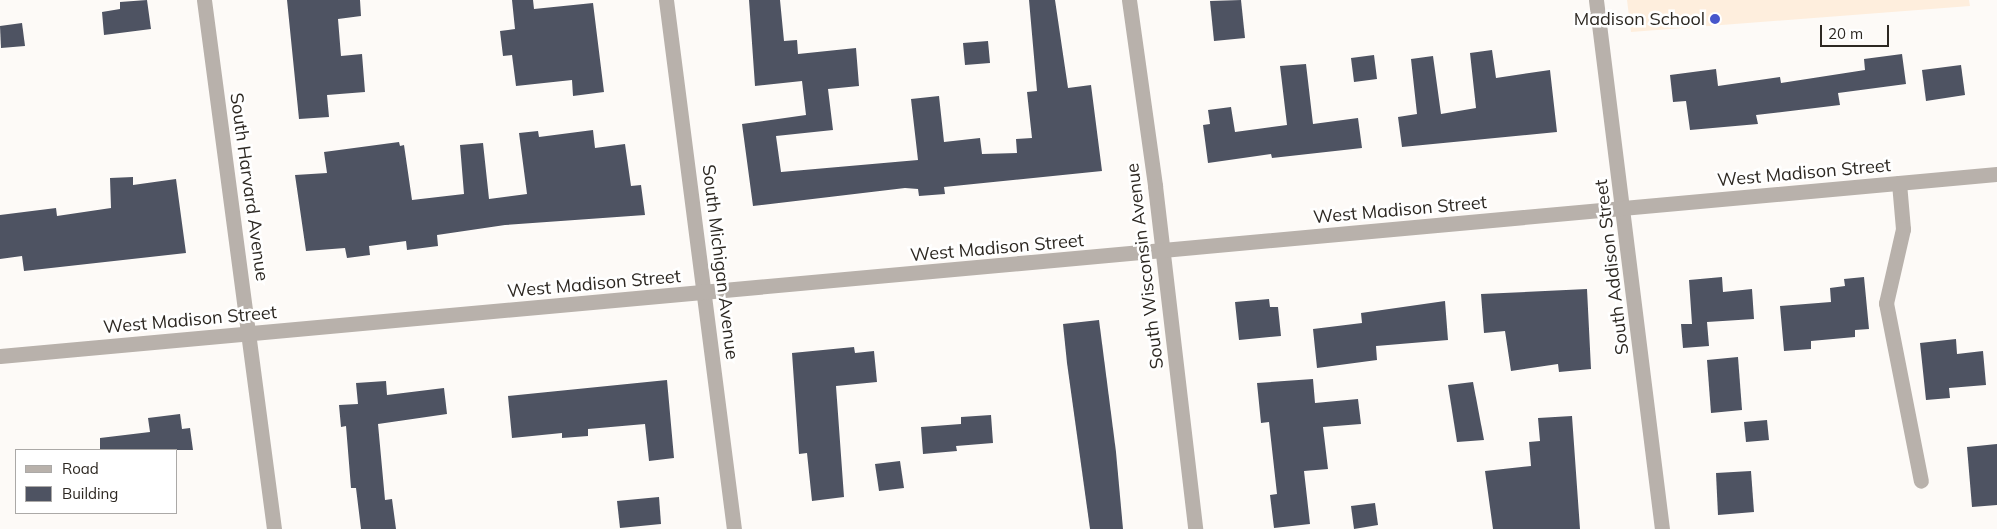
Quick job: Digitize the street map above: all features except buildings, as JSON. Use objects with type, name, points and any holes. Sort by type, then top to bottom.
[{"type":"street","name":"South Harvard Avenue","points":[[204,0],[250,333],[274,529]]},
{"type":"street","name":"South Michigan Avenue","points":[[666,0],[706,292],[734,529]]},
{"type":"street","name":"South Wisconsin Avenue","points":[[1129,0],[1162,252],[1195,529]]},
{"type":"street","name":"South Addison Street","points":[[1596,0],[1625,207],[1662,529]]},
{"type":"street","name":"West Madison Street","points":[[0,356],[1162,252],[1625,207],[1997,174]]},
{"type":"street","points":[[1899,183],[1903,229],[1886,303],[1921,481]]},
{"type":"shaded area","name":"Madison School","points":[[1627,0],[1969,0],[1970,6],[1631,32]]},
{"type":"place","name":"Madison School","points":[[1715,19]]}]
